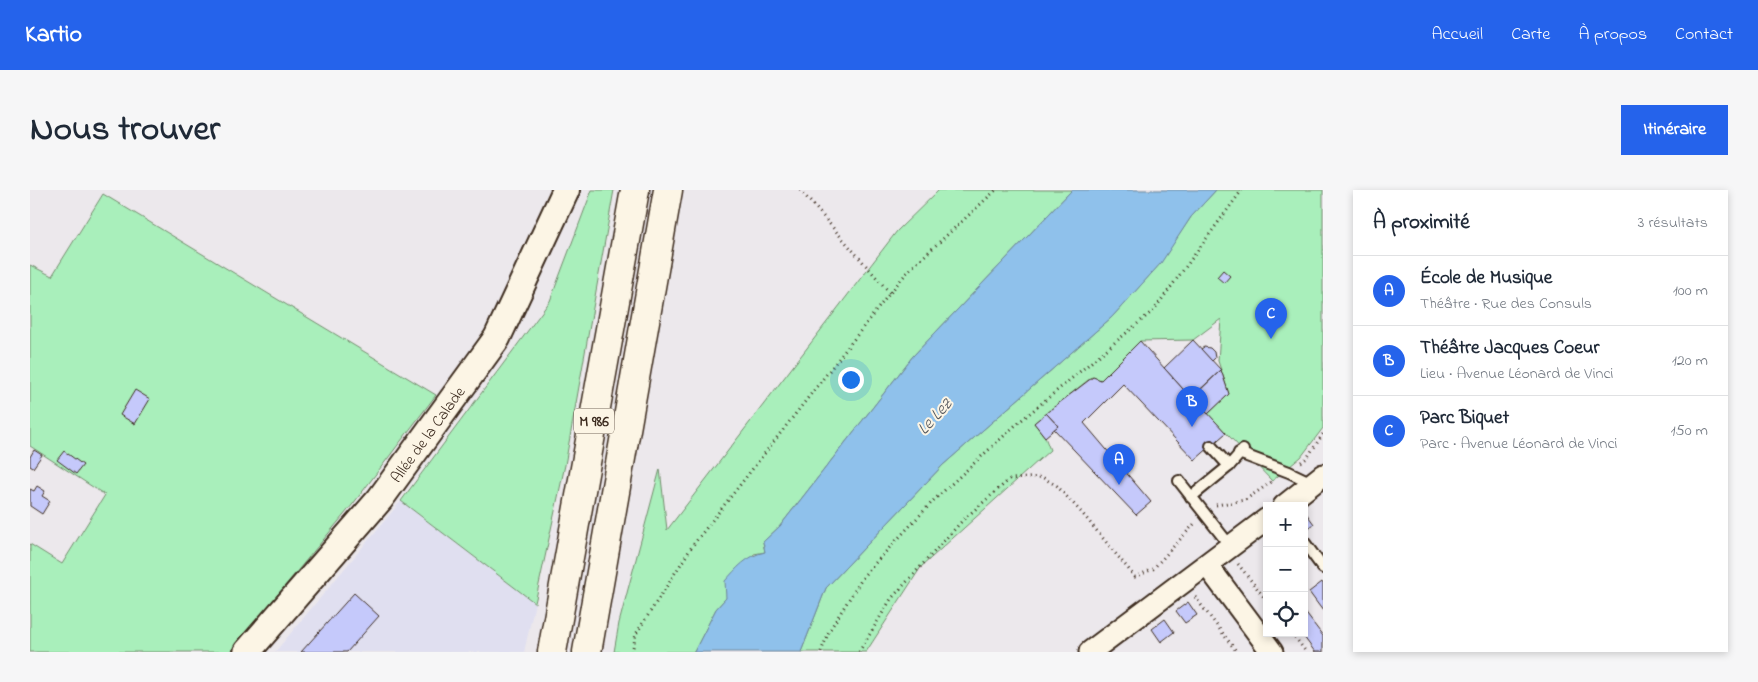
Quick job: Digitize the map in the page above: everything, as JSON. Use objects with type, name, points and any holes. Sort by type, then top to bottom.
[{"type":"main road","name":"M 986","points":[[552,652],[635,190]]},
{"type":"main road","name":"M 986","points":[[587,652],[668,190]]},
{"type":"street","name":"Allée de la Calade","points":[[246,652],[380,499],[496,338],[566,190]]},
{"type":"street","points":[[1289,502],[1318,479]]},
{"type":"street","points":[[1090,652],[1263,522]]},
{"type":"street","points":[[1213,560],[1272,652]]},
{"type":"lane","points":[[1211,446],[1229,466]]},
{"type":"lane","points":[[1191,497],[1229,466],[1241,452],[1288,472],[1318,479]]},
{"type":"lane","points":[[1178,481],[1204,513],[1213,560]]},
{"type":"lane","points":[[1308,547],[1323,568]]},
{"type":"path","points":[[800,190],[890,294]]},
{"type":"path","points":[[632,652],[636,634],[692,545],[909,270],[996,190]]},
{"type":"path","points":[[821,652],[829,631],[865,574],[935,499],[1018,423],[1154,310],[1242,190]]},
{"type":"path","points":[[859,652],[891,599],[963,520],[1010,479],[1042,477],[1057,486],[1135,577],[1153,569],[1204,513]]},
{"type":"path","points":[[1237,652],[1193,594],[1201,588],[1213,560],[1231,567],[1238,563],[1263,596]]},
{"type":"path","points":[[1295,637],[1306,652]]},
{"type":"shaded area","points":[[401,501],[535,603],[524,652],[275,652]]},
{"type":"green space","points":[[592,190],[614,190],[565,465],[535,603],[401,501],[550,301]]},
{"type":"green space","points":[[939,190],[1072,190],[913,356],[780,526],[763,542],[765,552],[754,554],[726,598],[716,609],[694,652],[614,652],[619,623],[660,469],[667,530],[897,231]]},
{"type":"green space","points":[[1216,190],[1323,190],[1323,428],[1301,457],[1272,481],[1208,414],[1229,394],[1218,361],[1221,319],[1193,340],[1140,341],[1101,380],[1092,377],[1034,423],[1045,437],[1050,450],[921,567],[866,652],[801,652],[826,588],[943,465],[1112,317],[1158,266],[1191,217]]},
{"type":"green space","points":[[103,194],[436,395],[353,504],[230,652],[30,652],[30,544],[62,564],[105,495],[30,446],[30,265],[52,276]]},
{"type":"water","name":"Le Lez","points":[[1072,190],[1216,190],[1191,217],[1161,263],[1112,317],[943,465],[826,588],[801,652],[694,652],[716,609],[726,598],[725,581],[752,556],[765,552],[763,542],[780,526],[913,356]]},
{"type":"building","points":[[1223,270],[1230,276],[1224,283],[1217,277]]},
{"type":"building","points":[[1193,340],[1221,370],[1191,398],[1164,368]]},
{"type":"building","points":[[1140,341],[1191,398],[1193,397],[1226,433],[1195,460],[1123,384],[1084,423],[1151,502],[1136,515],[1054,429],[1058,426],[1046,413],[1093,377],[1101,380]]},
{"type":"building","points":[[1204,347],[1210,348],[1214,352],[1215,358],[1212,361],[1201,349]]},
{"type":"building","points":[[1221,370],[1229,394],[1208,414],[1193,397]]},
{"type":"building","points":[[135,390],[150,399],[135,424],[120,415]]},
{"type":"building","points":[[1046,413],[1058,426],[1045,437],[1034,423]]},
{"type":"building","points":[[34,450],[42,455],[33,468],[30,466],[30,457]]},
{"type":"building","points":[[64,451],[83,465],[76,474],[57,460]]},
{"type":"building","points":[[37,486],[45,491],[42,496],[50,501],[42,514],[30,506],[30,489],[34,491]]},
{"type":"building","points":[[1308,516],[1314,524],[1308,528]]},
{"type":"building","points":[[1322,582],[1323,584],[1323,611],[1309,592]]},
{"type":"building","points":[[354,593],[379,616],[347,652],[301,652]]},
{"type":"building","points":[[1188,602],[1197,615],[1185,623],[1176,611]]},
{"type":"building","points":[[1308,616],[1323,636],[1323,652],[1315,652],[1304,637],[1308,637]]},
{"type":"building","points":[[1165,619],[1174,632],[1161,642],[1152,629]]},
{"type":"place","name":"Parc Biquet","points":[[1271,339]]},
{"type":"place","name":"Théâtre Jacques Coeur","points":[[1192,427]]},
{"type":"place","name":"École de Musique","points":[[1119,485]]}]
